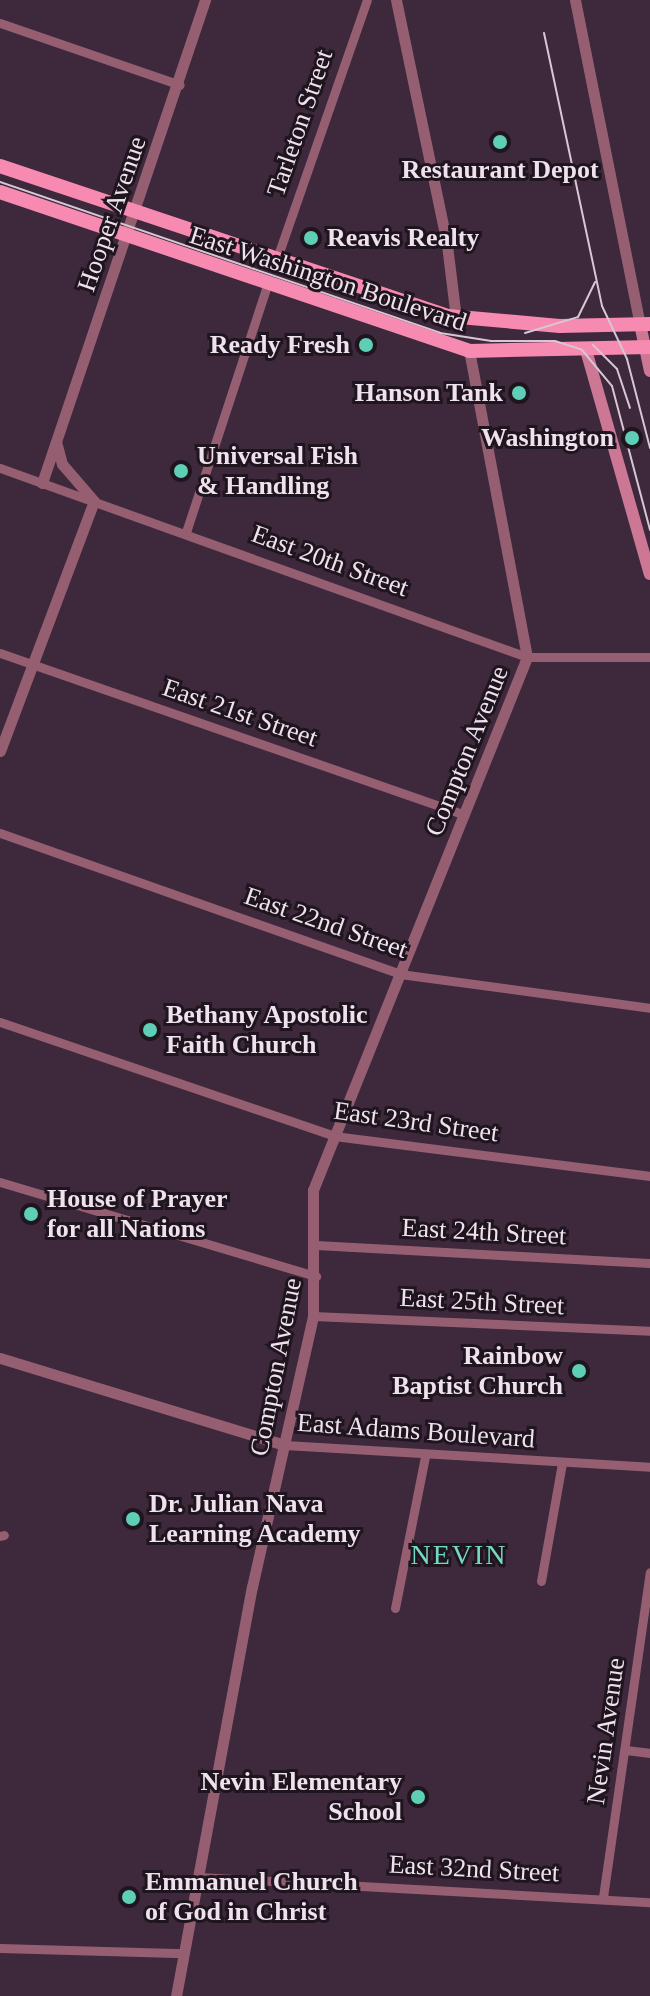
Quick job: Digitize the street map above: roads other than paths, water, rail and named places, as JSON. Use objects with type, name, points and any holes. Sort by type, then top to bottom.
[{"type":"main road","name":"East Washington Boulevard","points":[[0,166],[276,262],[456,318],[560,326],[645,324]]},
{"type":"main road","name":"East Washington Boulevard","points":[[0,192],[267,286],[469,351],[588,357],[647,347]]},
{"type":"main road","points":[[645,324],[650,371]]},
{"type":"main road","points":[[615,325],[591,334],[588,357],[650,574]]},
{"type":"street","name":"Hooper Avenue","points":[[42,483],[180,85],[205,0]]},
{"type":"street","name":"Tarleton Street","points":[[276,262],[367,0]]},
{"type":"street","points":[[396,0],[447,245],[456,318]]},
{"type":"street","points":[[575,0],[645,324]]},
{"type":"street","points":[[0,23],[180,85]]},
{"type":"street","points":[[186,532],[267,286]]},
{"type":"street","name":"Compton Avenue","points":[[176,1996],[252,1587],[313,1316],[316,1245],[313,1190],[527,657],[469,351]]},
{"type":"street","points":[[0,751],[94,501],[62,464],[56,440]]},
{"type":"street","name":"East 20th Street","points":[[0,468],[186,532],[527,657],[650,657]]},
{"type":"street","name":"East 21st Street","points":[[0,653],[465,815]]},
{"type":"street","name":"East 22nd Street","points":[[0,833],[400,974],[650,1008]]},
{"type":"street","name":"East 23rd Street","points":[[0,1022],[334,1136],[650,1176]]},
{"type":"street","points":[[0,1182],[316,1276]]},
{"type":"street","name":"East 24th Street","points":[[316,1245],[650,1263]]},
{"type":"street","name":"East 25th Street","points":[[313,1316],[650,1331]]},
{"type":"street","name":"East Adams Boulevard","points":[[0,1358],[285,1445],[425,1457],[650,1467]]},
{"type":"street","points":[[395,1608],[425,1457]]},
{"type":"street","points":[[541,1581],[562,1463]]},
{"type":"street","name":"Nevin Avenue","points":[[603,1897],[650,1572]]},
{"type":"street","points":[[626,1750],[650,1753]]},
{"type":"street","name":"East 32nd Street","points":[[199,1877],[650,1902]]},
{"type":"street","points":[[0,1948],[184,1953]]},
{"type":"tram line","points":[[544,33],[602,306],[627,359],[650,448]]},
{"type":"tram line","points":[[0,182],[440,333],[491,341],[555,341],[582,350],[612,386],[650,530]]},
{"type":"tram line","points":[[525,333],[578,317],[595,282]]},
{"type":"tram line","points":[[593,345],[617,369],[630,408]]},
{"type":"place","name":"Restaurant Depot","points":[[500,142]]},
{"type":"place","name":"Reavis Realty","points":[[311,238]]},
{"type":"place","name":"Ready Fresh","points":[[366,345]]},
{"type":"place","name":"Hanson Tank","points":[[519,393]]},
{"type":"place","name":"Washington","points":[[632,438]]},
{"type":"place","name":"Universal Fish & Handling","points":[[181,471]]},
{"type":"place","name":"Bethany Apostolic Faith Church","points":[[150,1030]]},
{"type":"place","name":"House of Prayer for all Nations","points":[[31,1214]]},
{"type":"place","name":"Rainbow Baptist Church","points":[[579,1371]]},
{"type":"place","name":"Dr. Julian Nava Learning Academy","points":[[133,1519]]},
{"type":"place","name":"Nevin Elementary School","points":[[418,1797]]},
{"type":"place","name":"Emmanuel Church of God in Christ","points":[[129,1897]]},
{"type":"district","name":"NEVIN","points":[[459,1555]]}]
